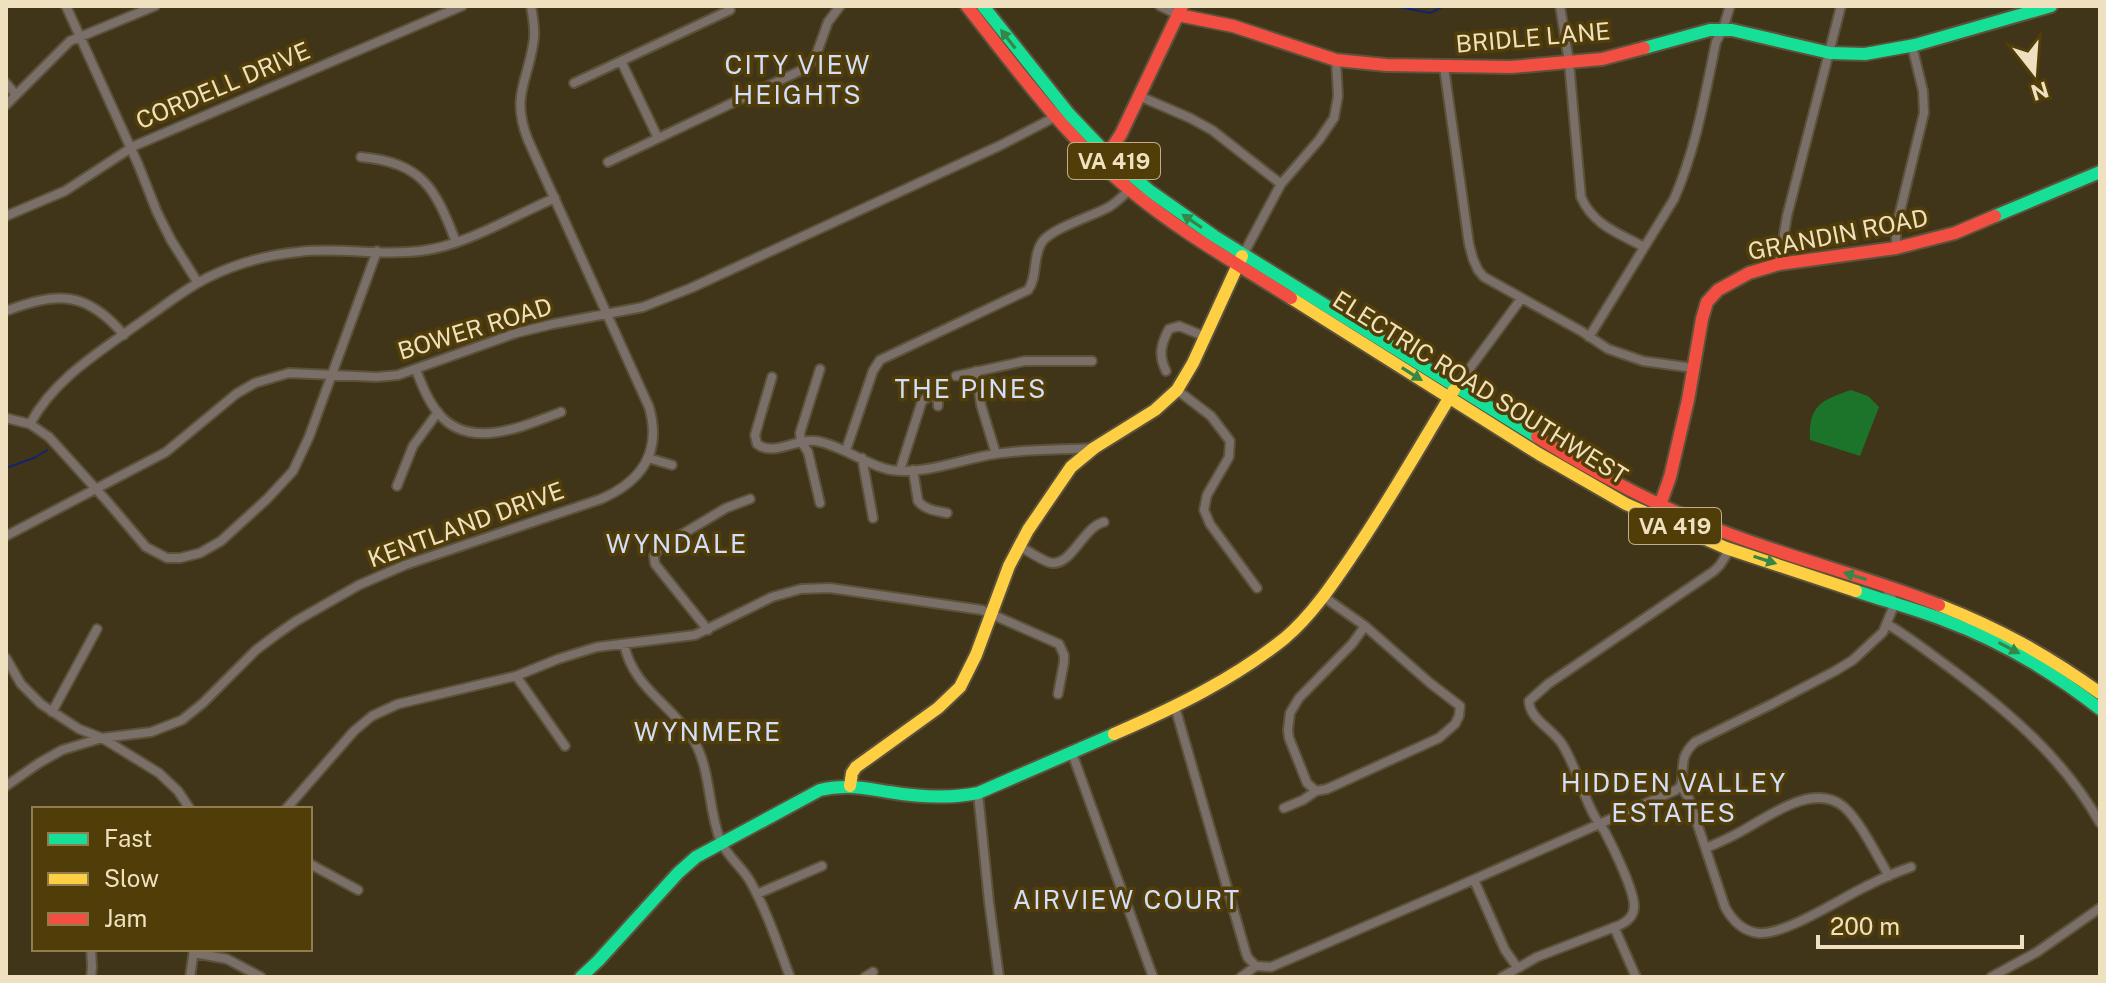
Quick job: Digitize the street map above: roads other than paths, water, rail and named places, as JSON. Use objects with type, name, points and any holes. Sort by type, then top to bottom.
[{"type":"street","points":[[66,6],[171,240],[198,283]]},
{"type":"street","points":[[6,105],[70,41],[155,6]]},
{"type":"street","name":"CORDELL DRIVE","points":[[6,216],[65,191],[130,148],[462,6]]},
{"type":"street","points":[[531,6],[534,39],[522,85],[520,108],[524,130],[649,407],[653,428],[648,458],[672,465]]},
{"type":"street","points":[[608,162],[804,69],[815,58],[823,31],[840,6]]},
{"type":"street","name":"VA 419","points":[[967,6],[1055,117],[1104,160],[1240,259]]},
{"type":"street","name":"VA 419","points":[[983,6],[1129,190],[1189,235],[1240,259]]},
{"type":"street","name":"BRIDLE LANE","points":[[1160,6],[1336,60],[1444,67],[1511,67],[1602,59],[1695,32],[1723,29],[1830,53],[1869,54],[1912,46],[2045,7]]},
{"type":"street","points":[[1560,6],[1569,62],[1581,197],[1587,211],[1598,221],[1644,247]]},
{"type":"street","points":[[1589,337],[1674,199],[1684,177],[1716,42],[1730,6]]},
{"type":"street","points":[[1779,264],[1787,216],[1841,6]]},
{"type":"street","points":[[574,83],[730,10]]},
{"type":"street","points":[[1104,160],[1180,10]]},
{"type":"street","points":[[1896,248],[1896,228],[1924,113],[1923,91],[1912,46]]},
{"type":"street","points":[[581,977],[685,866],[722,842],[815,793],[938,708],[960,687],[976,655],[1019,546],[1063,477],[1094,448],[1155,410],[1186,378],[1240,259],[1281,184],[1334,118],[1338,96],[1336,60]]},
{"type":"street","points":[[621,61],[658,138]]},
{"type":"street","points":[[1444,67],[1473,259],[1478,270],[1484,277],[1608,349],[1643,361],[1693,368]]},
{"type":"street","points":[[6,83],[16,95]]},
{"type":"street","points":[[1139,96],[1212,130],[1281,184]]},
{"type":"street","name":"BOWER ROAD","points":[[6,536],[166,452],[236,394],[255,383],[289,373],[398,375],[534,328],[643,307],[691,288],[999,146],[1055,117]]},
{"type":"street","points":[[361,157],[388,161],[420,176],[436,197],[456,242]]},
{"type":"street","name":"GRANDIN ROAD","points":[[1657,512],[1670,477],[1702,319],[1707,302],[1718,290],[1749,273],[1779,264],[1896,248],[1955,233],[2100,172]]},
{"type":"street","points":[[846,450],[869,380],[880,360],[1028,290],[1043,241],[1114,204],[1129,190]]},
{"type":"street","points":[[30,424],[60,383],[198,283],[237,265],[302,251],[419,251],[456,242],[555,198]]},
{"type":"street","points":[[6,418],[30,424],[59,446],[142,544],[153,552],[163,557],[180,558],[200,553],[221,541],[293,471],[309,437],[377,251]]},
{"type":"street","name":"ELECTRIC ROAD SOUTHWEST","points":[[1240,259],[1281,277],[1564,469],[1730,549],[1943,619],[1996,641],[2044,668],[2100,709]]},
{"type":"street","name":"ELECTRIC ROAD SOUTHWEST","points":[[1240,259],[1453,393]]},
{"type":"street","points":[[6,311],[41,299],[67,298],[97,310],[124,335]]},
{"type":"street","points":[[815,793],[830,787],[850,786],[925,796],[978,793],[1175,707],[1269,650],[1324,597],[1377,519],[1453,393],[1521,299]]},
{"type":"street","points":[[1166,371],[1160,351],[1169,329],[1179,326],[1206,337]]},
{"type":"street","points":[[956,376],[1038,359],[1092,361]]},
{"type":"street","points":[[820,369],[802,425],[801,441],[808,452],[820,503]]},
{"type":"street","points":[[416,370],[438,412],[450,424],[460,428],[486,434],[514,429],[561,412]]},
{"type":"street","points":[[976,371],[981,405],[996,454]]},
{"type":"street","points":[[772,377],[755,435],[757,444],[765,449],[816,441],[846,450],[890,470],[913,470],[996,454],[1094,448]]},
{"type":"street","points":[[1177,390],[1211,416],[1230,441],[1229,457],[1207,495],[1204,510],[1210,524],[1257,588]]},
{"type":"street","points":[[900,470],[922,401],[931,395],[938,399],[938,406]]},
{"type":"street","points":[[397,486],[413,446],[438,412]]},
{"type":"street","name":"KENTLAND DRIVE","points":[[6,786],[62,750],[102,738],[151,732],[182,720],[276,635],[342,594],[405,565],[614,493],[630,482],[648,458]]},
{"type":"street","points":[[862,458],[873,518]]},
{"type":"street","points":[[913,470],[918,501],[928,509],[947,513]]},
{"type":"street","points":[[708,630],[655,564],[654,556],[659,548],[726,508],[750,499]]},
{"type":"street","name":"ELECTRIC ROAD SOUTHWEST","points":[[1657,512],[1945,606],[1999,629],[2049,657],[2100,693]]},
{"type":"street","points":[[1019,546],[1049,562],[1060,562],[1068,557],[1091,527],[1104,522]]},
{"type":"street","points":[[1502,977],[1537,957],[1629,919],[1634,904],[1623,872],[1564,747],[1530,709],[1529,701],[1714,571],[1730,549]]},
{"type":"street","points":[[1884,584],[1895,603],[1887,624],[1872,644],[1835,671],[1695,742],[1683,758],[1681,786],[1689,799],[1729,914],[1740,926],[1755,932],[1771,932],[1793,924],[1911,867]]},
{"type":"street","points":[[288,807],[354,731],[372,716],[398,704],[516,676],[581,651],[695,635],[772,597],[801,589],[830,588],[982,610],[1059,644],[1064,662],[1058,694]]},
{"type":"street","points":[[1284,808],[1316,791],[1431,743],[1447,732],[1459,716],[1460,706],[1365,626],[1324,597]]},
{"type":"street","points":[[1887,624],[1987,695],[2028,730],[2082,795],[2100,823]]},
{"type":"street","points":[[1316,791],[1307,783],[1289,738],[1290,713],[1299,698],[1352,644],[1365,626]]},
{"type":"street","points":[[52,712],[97,629]]},
{"type":"street","points":[[624,644],[630,665],[643,685],[692,737],[703,766],[722,842],[757,894],[790,977]]},
{"type":"street","points":[[6,658],[21,684],[41,704],[159,773],[178,791],[189,807]]},
{"type":"street","points":[[516,676],[565,746]]},
{"type":"street","points":[[1175,707],[1246,953],[1256,966]]},
{"type":"street","points":[[1072,753],[1153,977]]},
{"type":"street","points":[[850,786],[852,773],[858,765]]},
{"type":"street","points":[[1241,977],[1256,966],[1271,967],[1681,786]]},
{"type":"street","points":[[978,793],[999,977]]},
{"type":"street","points":[[1706,848],[1788,805],[1808,799],[1828,799],[1842,805],[1852,815],[1889,876]]},
{"type":"street","points":[[312,865],[358,890]]},
{"type":"street","points":[[757,894],[822,866]]},
{"type":"street","points":[[1474,880],[1505,950],[1517,967]]},
{"type":"street","points":[[1991,977],[2028,957],[2100,908]]},
{"type":"street","points":[[1614,927],[1636,977]]},
{"type":"street","points":[[91,951],[91,977]]},
{"type":"street","points":[[190,977],[194,951],[227,959],[261,977]]},
{"type":"waterway","points":[[1361,6],[1379,6]]},
{"type":"waterway","points":[[1394,6],[1430,13],[1444,6]]},
{"type":"waterway","points":[[6,468],[47,450]]},
{"type":"district","name":"CITY VIEW HEIGHTS","points":[[798,80]]},
{"type":"district","name":"THE PINES","points":[[971,389]]},
{"type":"district","name":"WYNDALE","points":[[677,544]]},
{"type":"district","name":"WYNMERE","points":[[708,732]]},
{"type":"district","name":"HIDDEN VALLEY ESTATES","points":[[1674,798]]},
{"type":"district","name":"AIRVIEW COURT","points":[[1127,900]]}]
